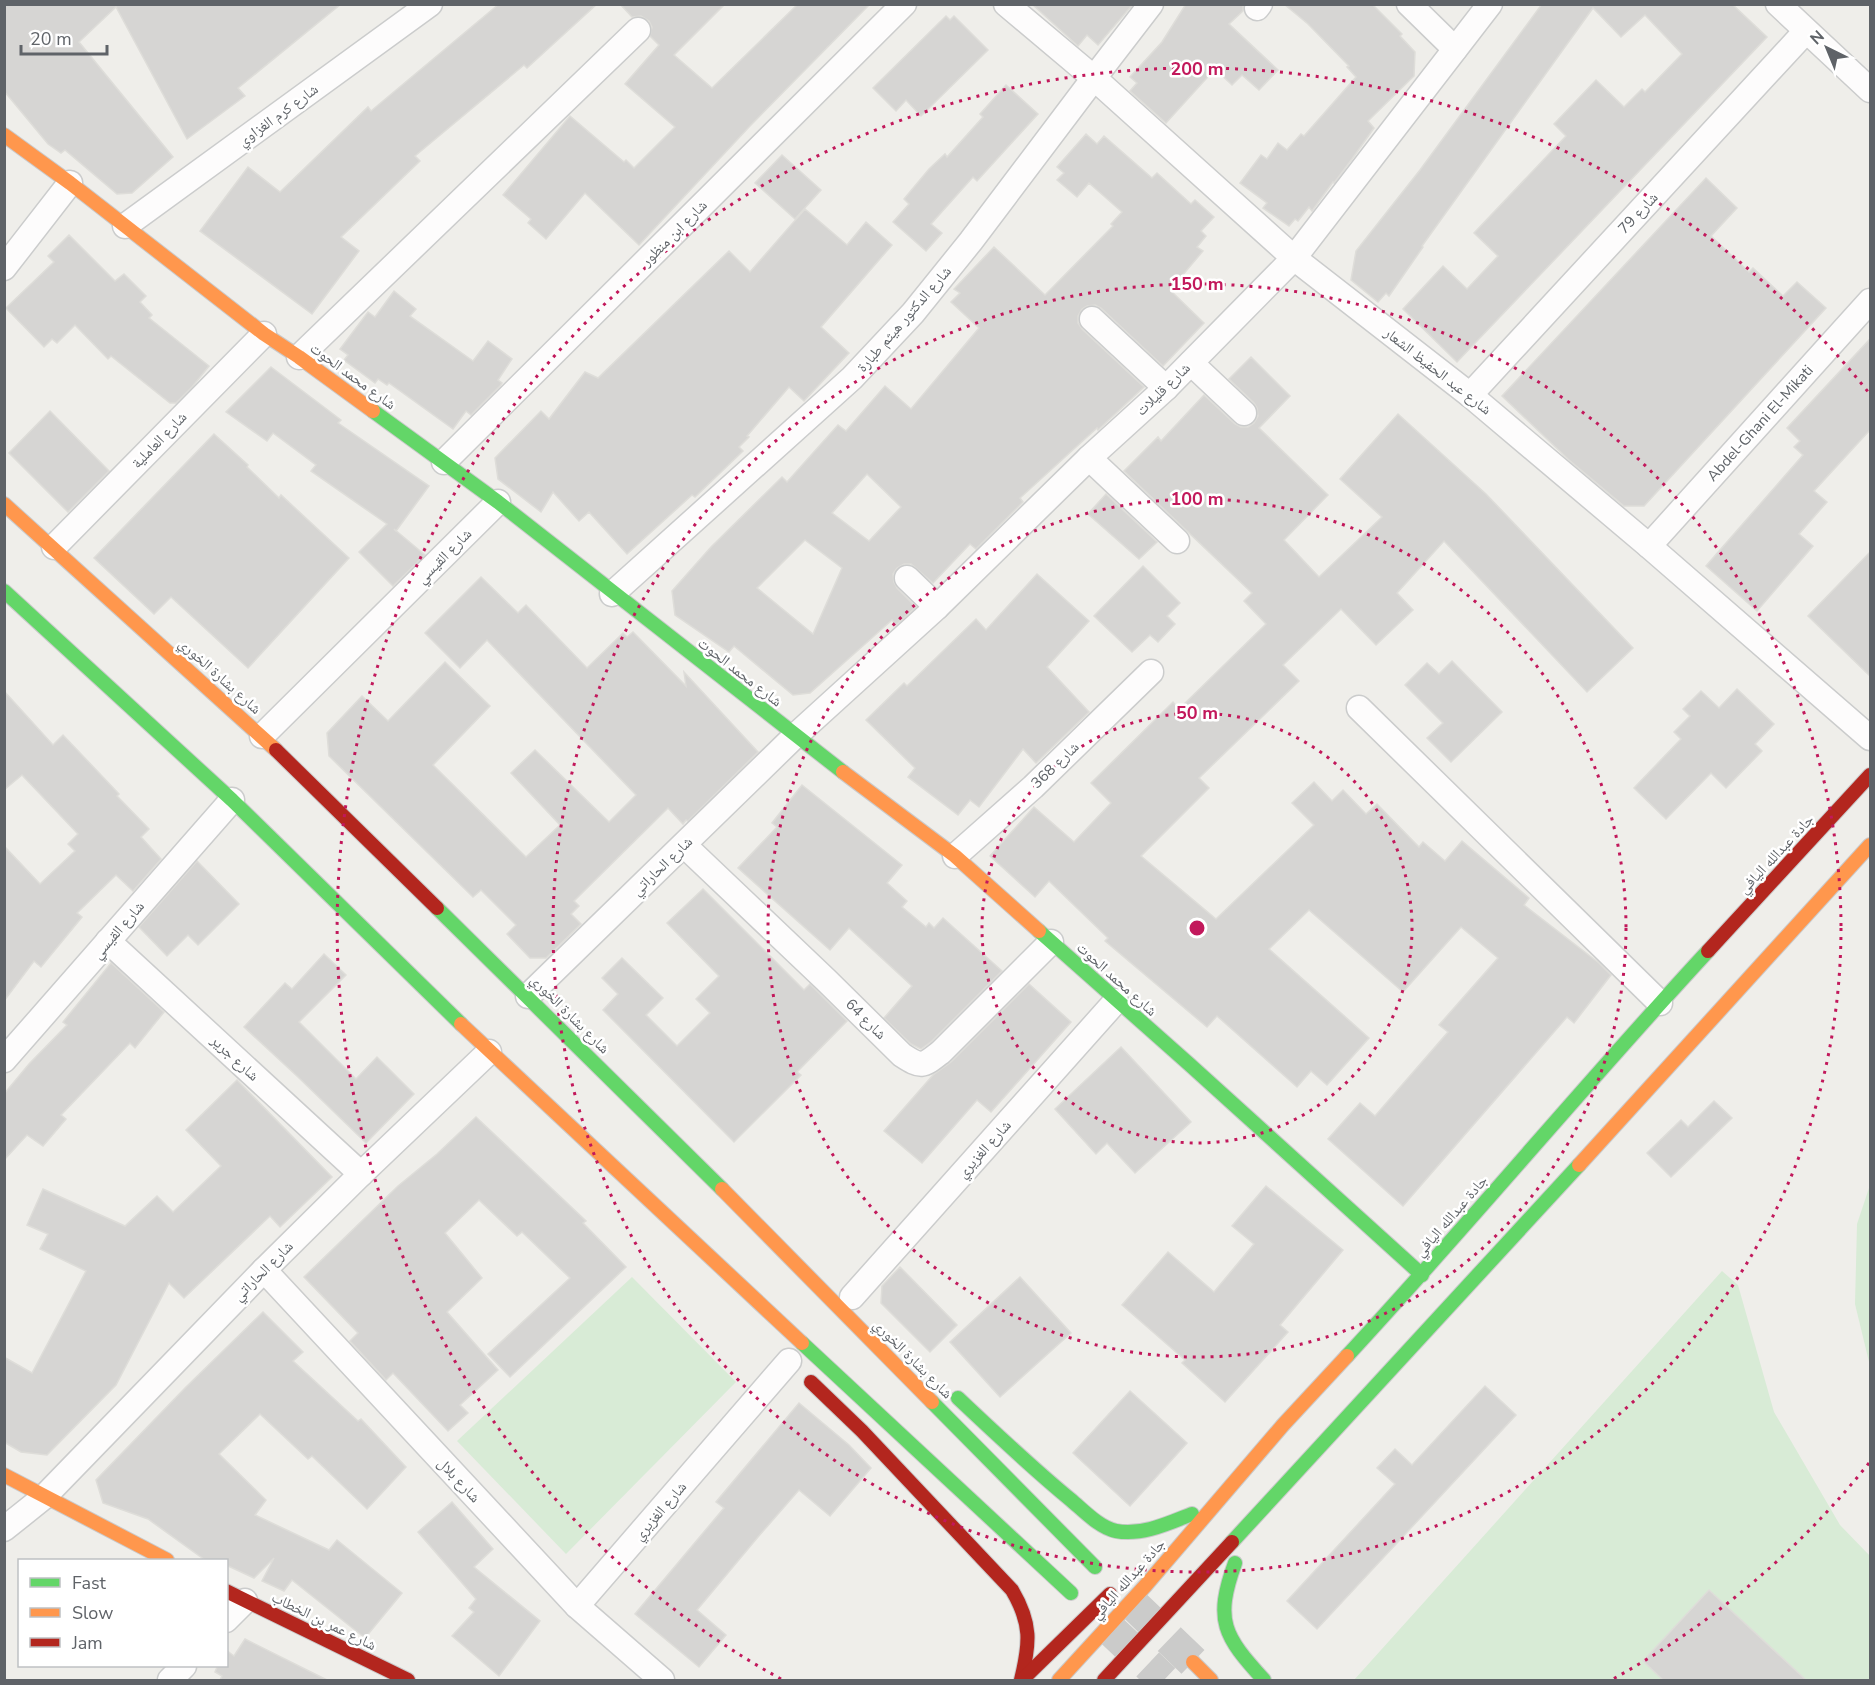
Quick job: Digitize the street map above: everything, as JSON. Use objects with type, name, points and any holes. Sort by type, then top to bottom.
[{"type":"main road","name":"شارع محمد الحوت","points":[[4,135],[70,183],[264,334],[498,502],[795,736],[955,856],[1422,1275]]},
{"type":"main road","name":"شارع بشارة الخوري","points":[[4,504],[262,736],[675,1141],[1095,1567]]},
{"type":"main road","points":[[4,591],[232,800],[489,1052],[1071,1593]]},
{"type":"main road","name":"جادة عبدالله اليافي","points":[[1059,1680],[1146,1585],[1283,1425],[1422,1275],[1660,1003],[1870,775]]},
{"type":"main road","points":[[1104,1680],[1452,1304],[1870,845]]},
{"type":"main road","points":[[675,1141],[699,1154],[721,1170],[758,1206]]},
{"type":"main road","points":[[611,1166],[638,1203],[667,1236]]},
{"type":"main road","points":[[1272,1518],[1452,1304]]},
{"type":"main road","points":[[793,1365],[862,1431],[1012,1590],[1027,1617],[1029,1632],[1029,1648],[1021,1680]]},
{"type":"main road","points":[[947,1387],[1069,1499],[1114,1530],[1140,1532],[1192,1514]]},
{"type":"main road","points":[[1166,1539],[1283,1425]]},
{"type":"main road","points":[[4,1475],[165,1559]]},
{"type":"main road","points":[[1212,1588],[1239,1558],[1224,1598],[1227,1630],[1234,1646],[1264,1680]]},
{"type":"main road","points":[[1021,1680],[1124,1581]]},
{"type":"main road","name":"شارع عمر بن الخطاب","points":[[236,1596],[408,1680]]},
{"type":"main road","points":[[1193,1662],[1211,1680]]},
{"type":"street","name":"شارع كرم الغزاوي","points":[[125,226],[430,4]]},
{"type":"street","name":"شارع ابن منظور","points":[[444,462],[904,4]]},
{"type":"street","name":"شارع عبد الحفيظ الشعار","points":[[1006,4],[1094,78],[1294,258],[1470,395],[1649,546],[1870,738]]},
{"type":"street","name":"شارع الدكتور هيثم طبارة","points":[[612,594],[852,378],[913,313],[971,241],[1151,4]]},
{"type":"street","points":[[1409,4],[1455,49]]},
{"type":"street","name":"شارع قليلات","points":[[795,736],[937,607],[1089,458],[1166,388],[1294,258],[1490,4]]},
{"type":"street","points":[[1778,4],[1870,90]]},
{"type":"street","points":[[299,357],[638,30]]},
{"type":"street","name":"شارع 79","points":[[1470,395],[1806,31]]},
{"type":"street","points":[[4,268],[70,183]]},
{"type":"street","name":"Abdel-Ghani El-Mikati","points":[[1649,546],[1870,301]]},
{"type":"street","points":[[1092,319],[1166,388]]},
{"type":"street","name":"شارع العاملية","points":[[54,547],[264,334]]},
{"type":"street","points":[[1191,363],[1244,413]]},
{"type":"street","points":[[1089,458],[1177,541]]},
{"type":"street","name":"شارع القيسي","points":[[262,736],[498,502]]},
{"type":"street","points":[[907,578],[937,607]]},
{"type":"street","name":"شارع 368","points":[[955,856],[1033,787],[1151,672]]},
{"type":"street","points":[[1359,708],[1660,1003]]},
{"type":"street","name":"شارع الحاراتي","points":[[528,996],[795,736]]},
{"type":"street","name":"شارع القيسي","points":[[4,1060],[232,800]]},
{"type":"street","name":"شارع 64","points":[[684,845],[850,1002],[902,1055],[917,1064],[925,1064],[941,1052],[1051,942]]},
{"type":"street","name":"شارع جرير","points":[[108,941],[361,1174]]},
{"type":"street","name":"شارع الغزيري","points":[[852,1297],[1116,1001]]},
{"type":"street","name":"شارع الحاراتي","points":[[4,1529],[44,1497],[264,1270],[489,1052]]},
{"type":"street","name":"شارع بلال","points":[[264,1270],[577,1606],[662,1680]]},
{"type":"street","name":"شارع الغزيري","points":[[577,1606],[793,1365]]},
{"type":"street","points":[[228,1615],[236,1596]]},
{"type":"street","points":[[170,1680],[182,1667]]},
{"type":"green space","points":[[1870,1185],[1870,1366],[1855,1304],[1857,1224]]},
{"type":"green space","points":[[1722,1271],[1738,1285],[1774,1412],[1840,1525],[1870,1556],[1870,1680],[1354,1680]]},
{"type":"green space","points":[[632,1277],[736,1382],[566,1554],[457,1441]]},
{"type":"building","points":[[4,4],[341,4],[238,88],[245,96],[187,139],[116,7],[79,42],[173,157],[132,193],[117,194],[65,150],[61,153],[48,144],[4,91]]},
{"type":"building","points":[[499,4],[597,4],[527,68],[524,65],[415,156],[420,161],[341,237],[359,251],[312,314],[200,231],[248,167],[280,192],[368,107],[371,111]]},
{"type":"building","points":[[620,4],[725,4],[674,55],[712,88],[798,4],[870,4],[750,126],[639,245],[585,193],[546,239],[528,223],[531,219],[503,195],[570,116],[634,168],[675,127],[625,84],[659,45],[650,36],[652,27],[649,21],[641,16],[632,17]]},
{"type":"building","points":[[1032,4],[1133,4],[1098,45],[1087,35],[1078,46]]},
{"type":"building","points":[[1186,4],[1243,4],[1243,11],[1229,24],[1278,70],[1259,90],[1242,75],[1232,85],[1215,69],[1166,123],[1130,91],[1137,83],[1130,77],[1162,42]]},
{"type":"building","points":[[1284,4],[1372,4],[1402,34],[1400,36],[1415,52],[1414,76],[1368,121],[1374,128],[1312,211],[1309,207],[1298,221],[1295,219],[1289,226],[1263,208],[1267,203],[1240,183],[1261,155],[1267,159],[1278,143],[1287,150],[1301,134],[1304,136],[1356,77],[1347,67],[1349,66],[1308,24]]},
{"type":"building","points":[[1542,4],[1732,4],[1767,37],[1457,362],[1403,309],[1443,266],[1467,289],[1498,256],[1474,233],[1566,136],[1554,124],[1596,80],[1624,107],[1642,89],[1645,92],[1682,54],[1645,15],[1621,37],[1593,8],[1422,246],[1389,296],[1386,293],[1378,302],[1351,280],[1356,251],[1420,170]]},
{"type":"building","points":[[946,16],[950,20],[954,16],[988,50],[921,116],[906,100],[896,111],[873,88]]},
{"type":"building","points":[[1006,85],[1038,114],[977,181],[973,177],[931,224],[942,233],[926,251],[893,222],[909,204],[904,199],[929,169],[945,154],[947,157],[983,117],[980,114]]},
{"type":"building","points":[[1086,134],[1097,144],[1104,136],[1152,178],[1157,173],[1191,204],[1195,200],[1214,217],[1201,231],[1206,236],[1197,247],[1203,251],[1170,290],[1204,323],[1163,366],[1101,308],[1095,305],[1082,309],[1078,316],[1078,323],[1082,329],[1144,387],[1020,498],[1023,502],[976,549],[970,544],[933,583],[911,564],[904,564],[897,568],[893,574],[894,582],[916,607],[896,625],[892,620],[810,693],[793,695],[734,646],[729,652],[675,615],[672,591],[711,547],[782,477],[787,482],[838,425],[846,431],[885,386],[911,409],[979,328],[951,302],[960,293],[954,289],[994,247],[1045,295],[1113,226],[1111,224],[1122,212],[1089,183],[1077,197],[1057,180],[1064,173],[1057,167]],"holes":[[[867,474],[901,507],[869,541],[832,513]],[[805,540],[842,568],[813,634],[757,588]]]},
{"type":"building","points":[[782,155],[821,190],[795,219],[755,183]]},
{"type":"building","points":[[1706,178],[1737,208],[1711,236],[1749,272],[1753,268],[1783,296],[1797,282],[1826,308],[1644,506],[1624,506],[1569,460],[1502,396]]},
{"type":"building","points":[[805,209],[847,245],[866,222],[892,245],[821,327],[849,353],[804,401],[789,387],[739,447],[743,451],[695,497],[692,495],[627,554],[589,512],[579,521],[553,492],[541,512],[498,479],[495,458],[541,411],[549,419],[585,372],[598,378],[729,251],[750,272]]},
{"type":"building","points":[[69,235],[115,281],[124,274],[146,296],[140,302],[152,315],[149,318],[209,366],[176,403],[170,403],[111,356],[108,359],[75,325],[57,343],[52,339],[44,347],[6,308],[54,262],[48,256]]},
{"type":"building","points":[[394,291],[416,309],[410,316],[473,361],[488,341],[512,359],[498,380],[502,383],[500,386],[471,415],[466,411],[453,429],[389,383],[387,385],[378,379],[375,383],[344,360],[348,355],[340,349],[368,312],[375,317]]},
{"type":"building","points":[[1870,339],[1870,430],[1814,491],[1827,502],[1799,534],[1813,546],[1757,611],[1706,566],[1803,455],[1794,447],[1800,441],[1787,428]]},
{"type":"building","points":[[1251,357],[1290,396],[1259,428],[1328,495],[1284,540],[1319,577],[1382,517],[1340,479],[1398,414],[1486,494],[1633,648],[1587,692],[1444,541],[1397,593],[1413,610],[1376,645],[1341,609],[1283,665],[1299,681],[1199,778],[1209,788],[1141,856],[1216,919],[1314,825],[1292,803],[1314,782],[1332,801],[1343,790],[1366,814],[1377,804],[1419,847],[1423,842],[1445,861],[1462,841],[1529,898],[1524,905],[1599,963],[1611,975],[1574,1023],[1567,1017],[1403,1206],[1328,1139],[1360,1103],[1375,1116],[1448,1032],[1439,1025],[1498,958],[1461,927],[1403,992],[1309,910],[1269,949],[1369,1038],[1327,1085],[1311,1071],[1297,1087],[1217,1016],[1207,1027],[1105,941],[1108,938],[1049,881],[1035,897],[990,856],[1034,807],[1074,842],[1111,803],[1091,783],[1173,702],[1179,709],[1266,624],[1244,601],[1252,593],[1124,471],[1158,437],[1161,441],[1204,395],[1235,424],[1248,427],[1254,423],[1258,416],[1257,408],[1229,379]]},
{"type":"building","points":[[271,367],[341,420],[338,423],[429,486],[396,531],[425,555],[393,586],[359,552],[387,524],[311,471],[316,465],[273,433],[267,441],[226,412]]},
{"type":"building","points":[[50,411],[109,471],[68,512],[9,453]]},
{"type":"building","points":[[214,434],[279,498],[281,495],[349,558],[248,668],[171,597],[154,614],[94,558]]},
{"type":"building","points":[[1106,494],[1157,542],[1139,559],[1088,514]]},
{"type":"building","points":[[1870,552],[1870,676],[1808,616]]},
{"type":"building","points":[[1143,566],[1180,603],[1167,616],[1175,624],[1158,642],[1150,635],[1132,652],[1094,616]]},
{"type":"building","points":[[1037,574],[1089,621],[1047,667],[1089,712],[1036,763],[1023,749],[979,807],[970,800],[958,815],[908,777],[915,768],[866,720],[904,683],[907,686],[976,619],[986,630]]},
{"type":"building","points":[[481,577],[518,613],[526,605],[587,668],[623,633],[627,637],[633,632],[686,686],[684,672],[758,752],[688,821],[686,820],[683,824],[668,808],[574,901],[579,906],[571,914],[581,924],[546,958],[530,958],[507,934],[516,925],[481,890],[473,897],[329,756],[327,733],[362,696],[388,721],[445,662],[490,706],[433,765],[526,857],[560,825],[511,773],[535,750],[609,822],[636,795],[487,640],[460,668],[425,633]]},
{"type":"building","points":[[1452,661],[1502,712],[1451,762],[1427,738],[1443,723],[1405,685],[1427,663],[1439,674]]},
{"type":"building","points":[[1737,689],[1774,724],[1755,744],[1762,751],[1726,788],[1711,773],[1666,819],[1634,788],[1681,739],[1674,732],[1690,716],[1683,709],[1701,691],[1719,708]]},
{"type":"building","points":[[4,691],[53,745],[63,735],[119,794],[117,796],[149,829],[141,837],[161,859],[133,891],[116,875],[77,913],[82,917],[41,967],[34,961],[4,1001],[4,846],[40,884],[75,851],[68,844],[78,834],[22,775],[4,790]]},
{"type":"building","points":[[802,785],[902,865],[887,883],[907,901],[902,907],[926,927],[929,923],[934,928],[943,918],[1002,971],[932,1041],[921,1049],[911,1044],[884,1018],[912,986],[849,928],[830,950],[738,868],[777,827],[772,823]]},
{"type":"building","points":[[197,861],[239,904],[198,945],[188,935],[167,956],[139,927]]},
{"type":"building","points":[[703,889],[804,990],[810,984],[847,1021],[797,1072],[801,1075],[734,1142],[603,1010],[618,994],[602,978],[622,958],[663,998],[646,1015],[677,1046],[710,1013],[696,999],[719,976],[667,923]]},
{"type":"building","points":[[324,954],[346,975],[299,1022],[356,1079],[377,1057],[414,1094],[366,1143],[244,1027],[285,983],[292,989]]},
{"type":"building","points":[[111,963],[164,1012],[135,1048],[130,1043],[61,1115],[66,1119],[43,1146],[27,1135],[4,1160],[4,1094],[67,1025],[63,1022]]},
{"type":"building","points":[[1029,984],[1071,1022],[991,1112],[977,1100],[922,1163],[884,1131],[933,1075],[951,1062]]},
{"type":"building","points":[[1121,1047],[1191,1122],[1135,1173],[1107,1143],[1096,1154],[1055,1109]]},
{"type":"building","points":[[237,1080],[332,1177],[280,1227],[270,1216],[184,1298],[169,1283],[116,1385],[47,1455],[21,1452],[4,1442],[4,1357],[32,1373],[86,1271],[40,1249],[48,1234],[27,1225],[43,1189],[125,1226],[157,1196],[173,1212],[221,1166],[186,1130]]},
{"type":"building","points":[[1714,1101],[1732,1118],[1671,1177],[1647,1153],[1681,1120],[1688,1127]]},
{"type":"building","points":[[476,1117],[586,1221],[583,1223],[626,1267],[510,1377],[488,1354],[570,1278],[522,1232],[517,1236],[479,1200],[445,1233],[482,1278],[447,1312],[498,1370],[460,1405],[468,1413],[448,1431],[393,1373],[386,1380],[350,1341],[358,1333],[304,1277],[398,1186],[437,1154]]},
{"type":"building","points":[[1266,1186],[1343,1250],[1280,1325],[1288,1332],[1225,1402],[1182,1363],[1185,1360],[1122,1305],[1168,1252],[1214,1292],[1254,1244],[1232,1226]]},
{"type":"building","points":[[900,1267],[957,1325],[930,1352],[881,1303],[882,1286]]},
{"type":"building","points":[[1020,1277],[1071,1333],[1000,1397],[950,1342]]},
{"type":"building","points":[[263,1312],[303,1352],[293,1361],[358,1421],[361,1419],[406,1467],[367,1509],[312,1456],[308,1459],[260,1414],[219,1454],[266,1500],[255,1515],[329,1550],[337,1540],[402,1593],[365,1638],[292,1580],[284,1591],[262,1581],[274,1558],[254,1578],[228,1566],[228,1559],[204,1559],[148,1519],[103,1503],[96,1480]]},
{"type":"building","points":[[1485,1386],[1516,1415],[1317,1629],[1287,1601],[1395,1484],[1377,1468],[1395,1449],[1412,1465]]},
{"type":"building","points":[[1130,1391],[1187,1443],[1130,1506],[1073,1453]]},
{"type":"building","points":[[799,1403],[849,1445],[871,1468],[830,1516],[799,1490],[758,1537],[697,1610],[726,1635],[699,1667],[635,1614],[724,1508],[716,1502]]},
{"type":"building","points":[[452,1502],[493,1549],[474,1567],[540,1621],[499,1676],[452,1636],[474,1612],[469,1608],[476,1599],[418,1532]]},
{"type":"building","points":[[1709,1590],[1806,1680],[1663,1680],[1643,1661]]},
{"type":"building","points":[[245,1639],[327,1680],[220,1680],[222,1676],[215,1672],[217,1667],[228,1667],[228,1652],[234,1656]]},
{"type":"tunnel","points":[[1134,1605],[1193,1662]]},
{"type":"tunnel","points":[[1112,1631],[1164,1680]]},
{"type":"traffic: fast","points":[[373,411],[498,502],[843,772]]},
{"type":"traffic: fast","points":[[4,591],[232,800],[461,1024]]},
{"type":"traffic: fast","points":[[437,908],[722,1189]]},
{"type":"traffic: fast","points":[[1039,931],[1422,1275]]},
{"type":"traffic: fast","points":[[1347,1356],[1708,951]]},
{"type":"traffic: fast","points":[[1232,1542],[1579,1165]]},
{"type":"traffic: fast","points":[[802,1343],[1071,1593]]},
{"type":"traffic: fast","points":[[958,1398],[1042,1475],[1092,1518],[1110,1529],[1136,1532],[1155,1528],[1192,1514]]},
{"type":"traffic: fast","points":[[932,1402],[1095,1567]]},
{"type":"traffic: fast","points":[[1235,1563],[1225,1600],[1224,1614],[1227,1627],[1240,1651],[1264,1680]]},
{"type":"traffic: slow","points":[[4,135],[70,183],[264,334],[373,411]]},
{"type":"traffic: slow","points":[[4,504],[276,750]]},
{"type":"traffic: slow","points":[[843,772],[955,856],[1039,931]]},
{"type":"traffic: slow","points":[[1579,1165],[1870,845]]},
{"type":"traffic: slow","points":[[461,1024],[802,1343]]},
{"type":"traffic: slow","points":[[722,1189],[932,1402]]},
{"type":"traffic: slow","points":[[1059,1680],[1146,1585],[1283,1425],[1347,1356]]},
{"type":"traffic: slow","points":[[4,1475],[165,1559]]},
{"type":"traffic: slow","points":[[1193,1662],[1211,1680]]},
{"type":"traffic: jam","points":[[276,750],[437,908]]},
{"type":"traffic: jam","points":[[1708,951],[1870,775]]},
{"type":"traffic: jam","points":[[811,1382],[862,1431],[1012,1590],[1026,1624],[1027,1644],[1021,1680]]},
{"type":"traffic: jam","points":[[1104,1680],[1232,1542]]},
{"type":"traffic: jam","points":[[228,1592],[408,1680]]},
{"type":"traffic: jam","points":[[1022,1680],[1110,1594]]}]
